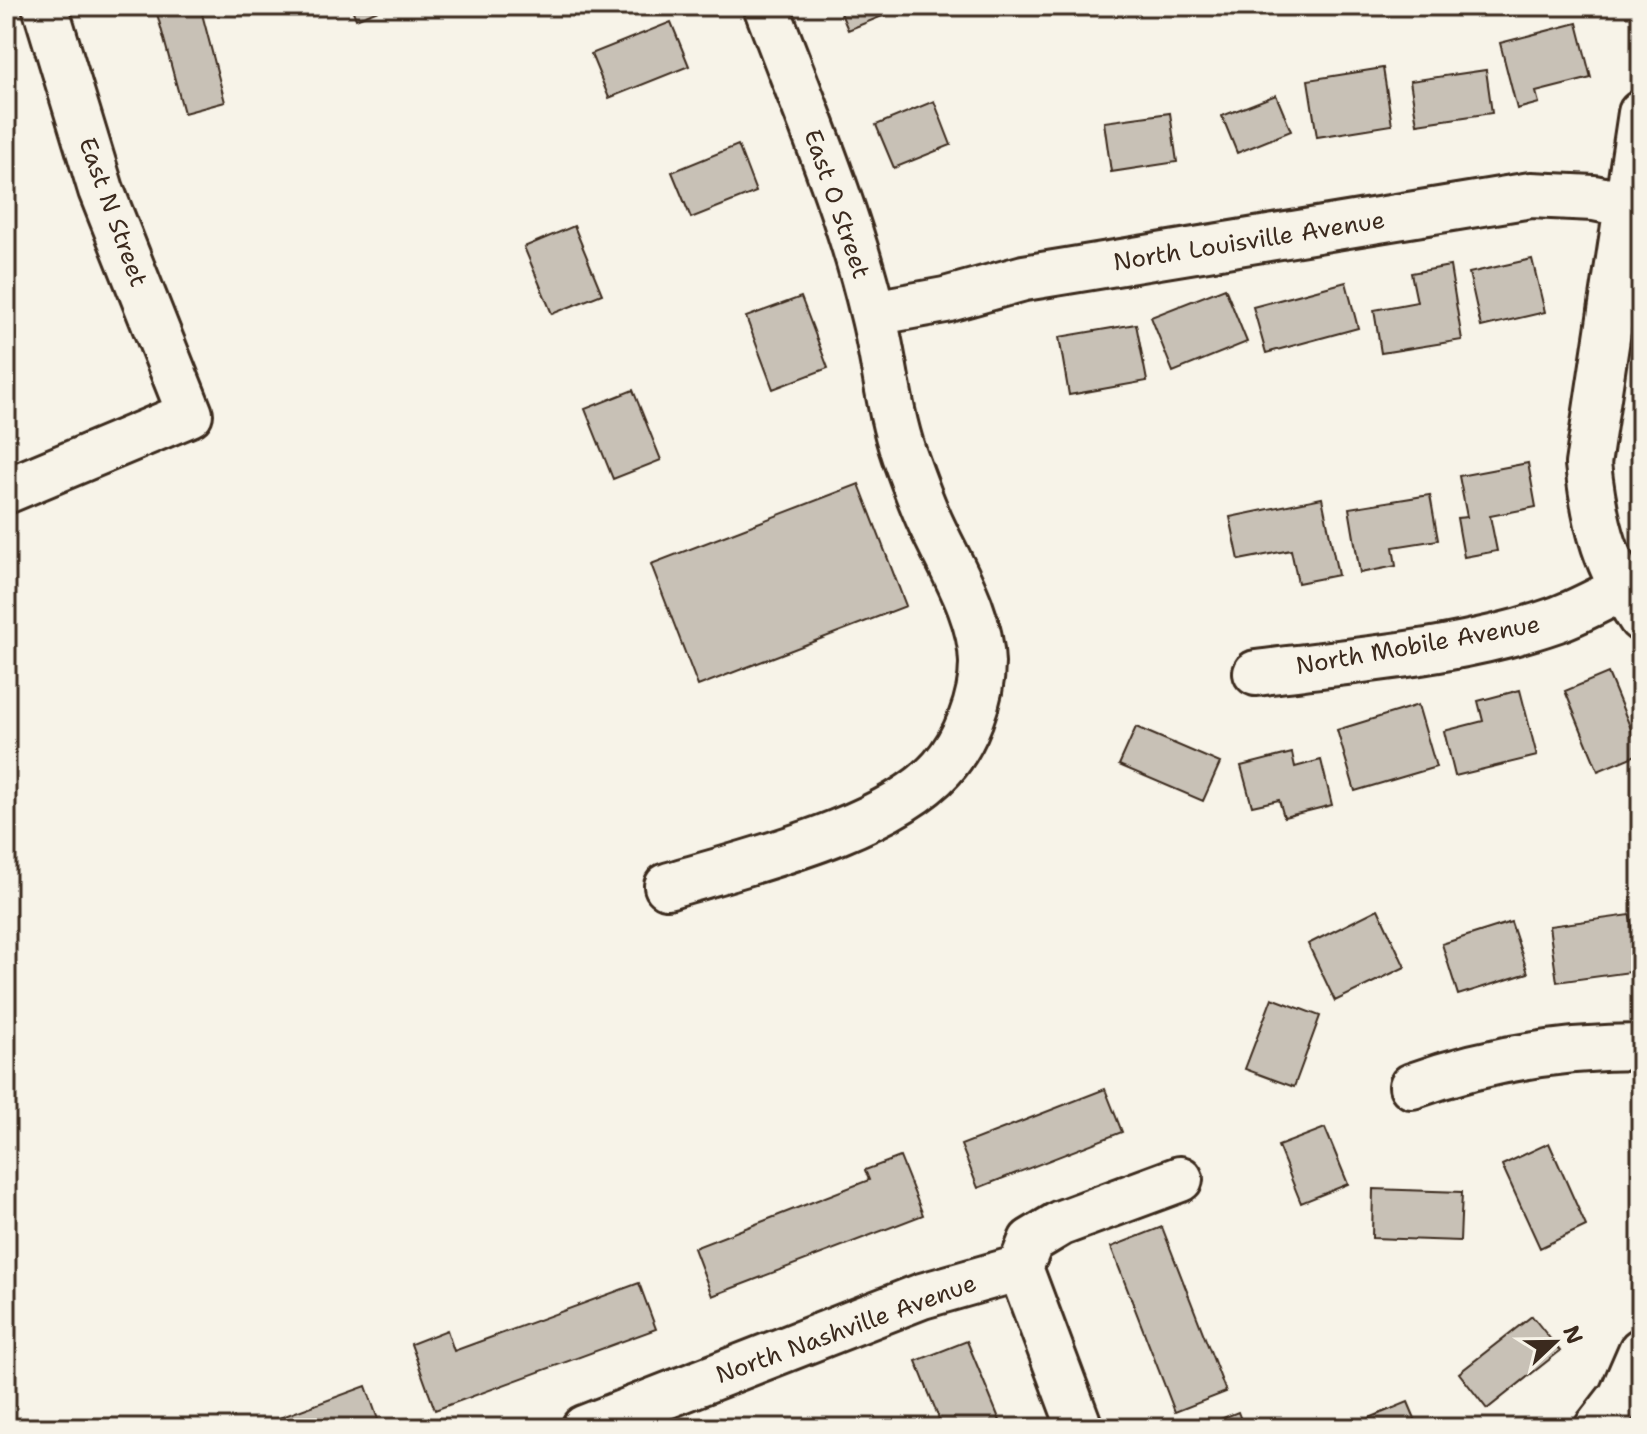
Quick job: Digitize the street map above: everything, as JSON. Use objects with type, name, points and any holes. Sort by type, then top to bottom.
[{"type":"street","name":"East N Street","points":[[6,491],[190,414],[101,190],[45,6]]},
{"type":"street","name":"East O Street","points":[[667,886],[777,853],[886,810],[942,768],[967,727],[982,664],[976,630],[918,493],[889,406],[873,313],[837,196],[766,6]]},
{"type":"street","points":[[1631,604],[1604,555],[1588,464],[1641,113]]},
{"type":"street","name":"North Louisville Avenue","points":[[873,313],[945,300],[1024,278],[1531,195],[1594,198],[1628,205]]},
{"type":"street","name":"North Mobile Avenue","points":[[1256,673],[1390,655],[1521,631],[1558,619],[1631,604]]},
{"type":"street","points":[[1412,1086],[1464,1067],[1611,1047],[1641,1047]]},
{"type":"street","points":[[1080,1428],[1020,1268],[1031,1241],[1061,1223],[1180,1179]]},
{"type":"street","name":"North Nashville Avenue","points":[[584,1428],[922,1296],[1020,1268]]},
{"type":"street","points":[[1597,1428],[1621,1397],[1641,1351]]},
{"type":"building","points":[[155,6],[200,6],[225,102],[184,113]]},
{"type":"building","points":[[351,6],[388,6],[356,19]]},
{"type":"building","points":[[838,6],[907,6],[848,30]]},
{"type":"building","points":[[671,22],[689,66],[609,98],[591,54]]},
{"type":"building","points":[[1577,23],[1591,78],[1536,92],[1539,103],[1517,109],[1500,43]]},
{"type":"building","points":[[1383,68],[1392,125],[1317,137],[1308,80]]},
{"type":"building","points":[[1486,70],[1492,113],[1417,124],[1410,81]]},
{"type":"building","points":[[1276,95],[1291,131],[1237,153],[1222,116]]},
{"type":"building","points":[[934,101],[951,145],[894,168],[876,125]]},
{"type":"building","points":[[1170,113],[1177,162],[1111,172],[1104,122]]},
{"type":"building","points":[[738,145],[756,192],[691,218],[672,172]]},
{"type":"building","points":[[574,226],[602,294],[552,314],[524,247]]},
{"type":"building","points":[[1532,259],[1545,312],[1481,327],[1469,273]]},
{"type":"building","points":[[1450,266],[1462,340],[1381,353],[1374,310],[1417,302],[1411,273]]},
{"type":"building","points":[[1346,282],[1358,328],[1266,353],[1253,307]]},
{"type":"building","points":[[1225,288],[1247,342],[1173,372],[1151,317]]},
{"type":"building","points":[[801,297],[828,368],[773,389],[746,317]]},
{"type":"building","points":[[1136,324],[1147,381],[1069,395],[1059,337]]},
{"type":"building","points":[[633,390],[661,460],[613,479],[585,409]]},
{"type":"building","points":[[1528,463],[1536,507],[1490,516],[1497,551],[1464,557],[1457,518],[1467,517],[1459,476]]},
{"type":"building","points":[[859,484],[906,606],[698,686],[651,564]]},
{"type":"building","points":[[1430,495],[1438,540],[1393,547],[1396,566],[1360,573],[1349,508]]},
{"type":"building","points":[[1322,498],[1338,575],[1298,583],[1291,550],[1239,560],[1230,517]]},
{"type":"building","points":[[1608,673],[1641,753],[1598,771],[1565,691]]},
{"type":"building","points":[[1520,690],[1537,756],[1455,776],[1444,731],[1483,721],[1478,701]]},
{"type":"building","points":[[1418,705],[1436,767],[1355,791],[1337,730]]},
{"type":"building","points":[[1136,727],[1220,763],[1203,801],[1119,765]]},
{"type":"building","points":[[1292,753],[1295,767],[1321,760],[1332,805],[1284,817],[1279,800],[1252,806],[1241,766]]},
{"type":"building","points":[[1378,909],[1405,967],[1335,1001],[1308,944]]},
{"type":"building","points":[[1630,915],[1638,971],[1557,982],[1549,926]]},
{"type":"building","points":[[1511,922],[1528,973],[1458,995],[1442,944]]},
{"type":"building","points":[[1272,998],[1320,1016],[1294,1087],[1245,1069]]},
{"type":"building","points":[[1105,1089],[1122,1132],[978,1188],[961,1145]]},
{"type":"building","points":[[1325,1128],[1348,1184],[1301,1203],[1278,1146]]},
{"type":"building","points":[[1549,1143],[1586,1226],[1540,1248],[1502,1165]]},
{"type":"building","points":[[900,1157],[923,1215],[712,1296],[694,1248],[869,1180],[865,1170]]},
{"type":"building","points":[[1373,1189],[1462,1192],[1460,1241],[1372,1238]]},
{"type":"building","points":[[1162,1227],[1226,1392],[1175,1412],[1111,1247]]},
{"type":"building","points":[[639,1283],[656,1329],[435,1410],[411,1344],[447,1330],[454,1351]]},
{"type":"building","points":[[1532,1316],[1560,1351],[1487,1409],[1459,1373]]},
{"type":"building","points":[[967,1341],[1003,1428],[943,1428],[916,1361]]},
{"type":"building","points":[[366,1386],[381,1428],[274,1428],[271,1421]]},
{"type":"building","points":[[1408,1402],[1419,1428],[1345,1428]]},
{"type":"building","points":[[1238,1412],[1244,1428],[1198,1428]]}]
